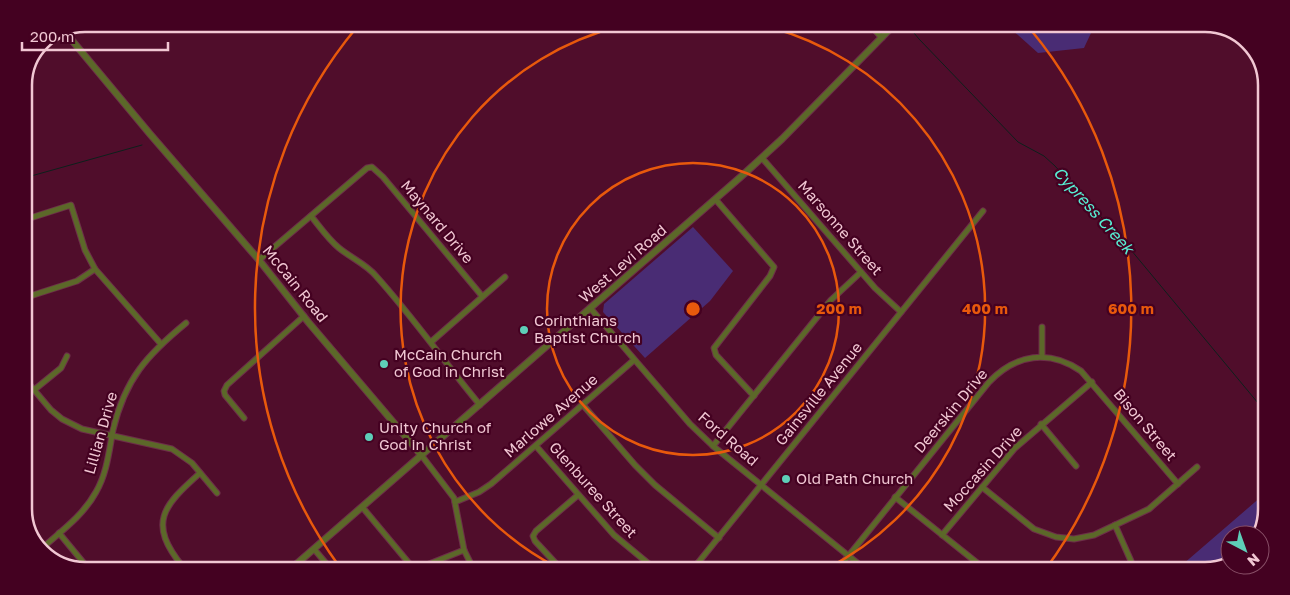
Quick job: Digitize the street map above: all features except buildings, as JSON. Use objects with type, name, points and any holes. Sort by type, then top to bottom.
[{"type":"street","points":[[877,32],[882,38]]},
{"type":"street","name":"West Levi Road","points":[[298,563],[716,200],[762,158],[887,32]]},
{"type":"street","name":"McCain Road","points":[[68,36],[259,260],[450,491],[455,502],[464,550],[470,563]]},
{"type":"street","name":"Marsonne Street","points":[[762,158],[882,296],[901,312]]},
{"type":"street","name":"Maynard Drive","points":[[311,216],[370,167],[383,177],[482,296]]},
{"type":"street","points":[[716,200],[774,267],[770,276],[714,348],[716,355],[754,396]]},
{"type":"street","points":[[33,217],[71,205],[86,250],[95,269],[161,344]]},
{"type":"street","name":"Gainsville Avenue","points":[[698,563],[983,211]]},
{"type":"street","points":[[259,260],[311,216],[338,247],[374,273],[480,405]]},
{"type":"street","points":[[33,295],[77,281],[95,269]]},
{"type":"street","points":[[713,446],[836,295],[861,272]]},
{"type":"street","points":[[431,342],[505,277]]},
{"type":"street","name":"Ford Road","points":[[591,309],[690,424],[713,446],[857,563]]},
{"type":"street","points":[[244,418],[225,395],[224,391],[227,385],[304,316]]},
{"type":"street","name":"Lillian Drive","points":[[46,544],[84,511],[97,491],[108,460],[118,409],[128,385],[161,344],[186,323]]},
{"type":"street","points":[[1042,327],[1042,357]]},
{"type":"street","points":[[67,356],[61,368],[34,390],[51,410],[66,422],[82,429],[172,449],[185,457],[217,493]]},
{"type":"street","name":"Deerskin Drive","points":[[842,563],[996,375],[1016,362],[1042,357],[1072,365],[1084,372],[1092,382]]},
{"type":"street","name":"Marlowe Avenue","points":[[455,502],[488,486],[634,360]]},
{"type":"street","name":"Moccasin Drive","points":[[942,535],[1009,453],[1092,382]]},
{"type":"street","name":"Bison Street","points":[[1092,382],[1178,484]]},
{"type":"street","points":[[583,405],[655,485],[719,538]]},
{"type":"street","points":[[1041,424],[1076,466]]},
{"type":"street","name":"Glenburee Street","points":[[536,446],[615,536],[648,563]]},
{"type":"street","points":[[982,487],[1033,528],[1056,537],[1074,539],[1087,537],[1116,525],[1153,506],[1197,468]]},
{"type":"street","points":[[181,563],[167,544],[163,528],[164,516],[176,495],[200,473]]},
{"type":"street","points":[[556,563],[533,536],[536,531],[578,495]]},
{"type":"street","points":[[895,498],[977,563]]},
{"type":"street","points":[[363,508],[410,563]]},
{"type":"street","points":[[1116,525],[1131,563]]},
{"type":"street","points":[[59,533],[84,563]]},
{"type":"street","points":[[314,549],[326,563]]},
{"type":"street","points":[[432,563],[464,550]]},
{"type":"shaded area","points":[[1014,32],[1091,33],[1084,48],[1038,53]]},
{"type":"shaded area","points":[[693,227],[733,271],[710,301],[645,358],[603,312],[604,304]]},
{"type":"shaded area","points":[[1258,499],[1254,525],[1228,525]]},
{"type":"shaded area","points":[[1220,532],[1220,560],[1204,563],[1184,563]]},
{"type":"waterway","name":"Cypress Creek","points":[[913,32],[1018,142],[1044,156],[1055,166],[1131,250],[1258,403]]},
{"type":"waterway","points":[[33,175],[142,145]]},
{"type":"place","name":"Corinthians Baptist Church","points":[[524,330]]},
{"type":"place","name":"McCain Church of God in Christ","points":[[384,364]]},
{"type":"place","name":"Unity Church of God in Christ","points":[[369,437]]},
{"type":"place","name":"Old Path Church","points":[[786,479]]}]
